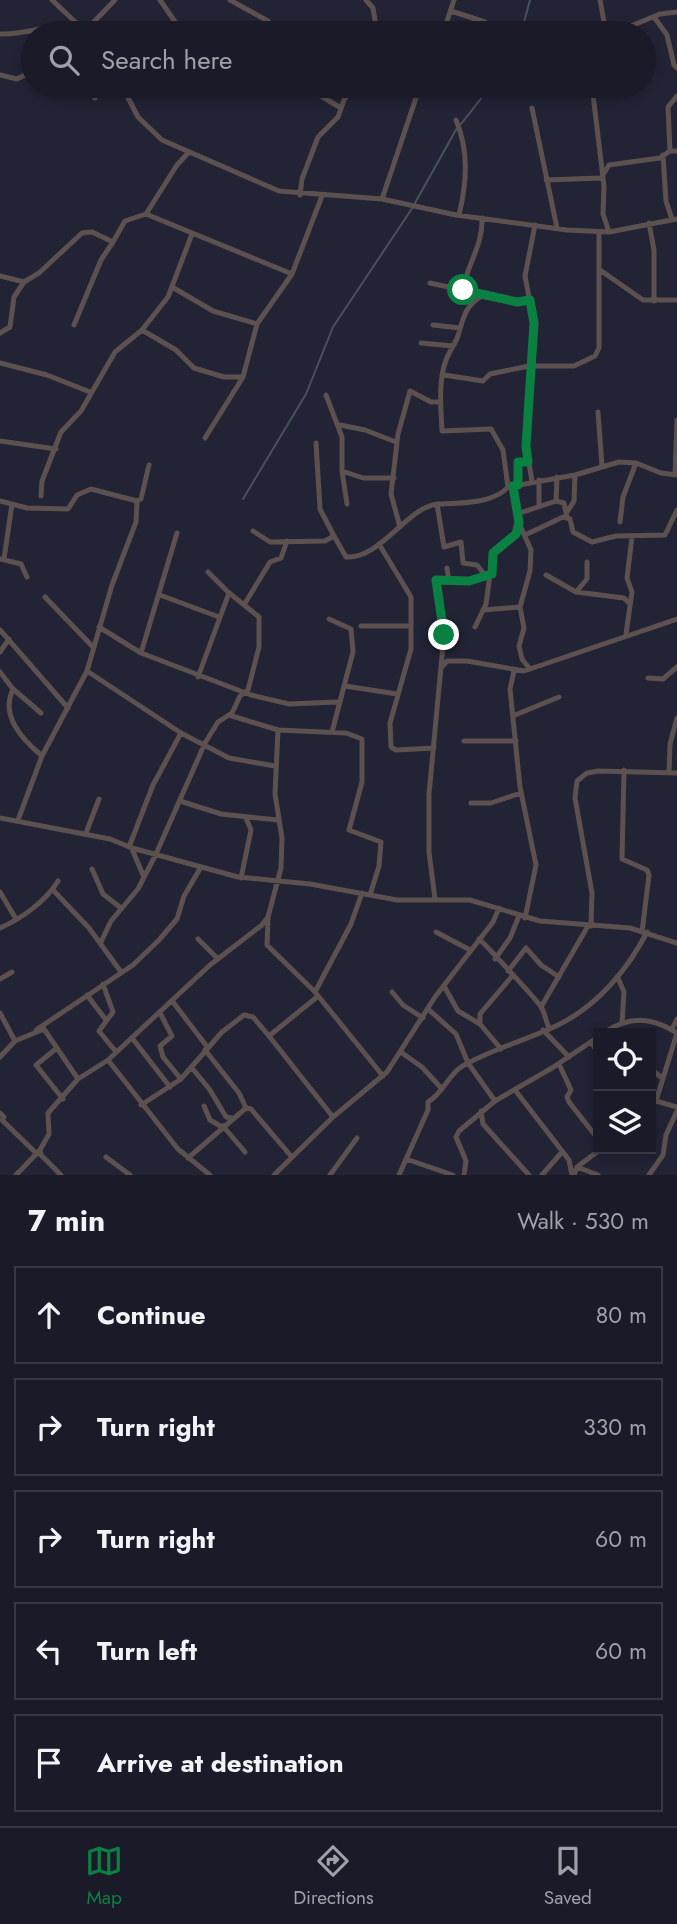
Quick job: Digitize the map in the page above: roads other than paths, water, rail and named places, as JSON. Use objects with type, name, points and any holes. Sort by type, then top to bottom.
[{"type":"street","points":[[92,21],[115,0]]},
{"type":"street","points":[[160,0],[175,21]]},
{"type":"street","points":[[230,0],[268,21]]},
{"type":"street","points":[[366,0],[373,8],[375,21]]},
{"type":"street","points":[[447,21],[454,0]]},
{"type":"street","points":[[600,0],[604,21]]},
{"type":"street","points":[[56,2],[75,21]]},
{"type":"street","points":[[451,11],[482,21]]},
{"type":"street","points":[[644,21],[677,12]]},
{"type":"street","points":[[654,17],[667,35],[677,68]]},
{"type":"street","points":[[0,34],[21,34]]},
{"type":"street","points":[[0,75],[17,79],[21,77]]},
{"type":"street","points":[[601,178],[609,165],[622,166],[660,158],[674,151],[668,129],[668,107],[677,96]]},
{"type":"street","points":[[128,98],[138,117],[151,133],[273,189],[300,195],[382,199],[459,215],[557,228],[609,232],[675,219],[666,201],[663,155]]},
{"type":"street","points":[[324,98],[341,108]]},
{"type":"street","points":[[300,195],[302,178],[318,137],[333,124],[347,98]]},
{"type":"street","points":[[382,199],[416,98]]},
{"type":"street","points":[[593,98],[604,186],[605,227],[609,232]]},
{"type":"street","points":[[532,108],[557,228]]},
{"type":"street","points":[[456,120],[464,142],[466,166],[466,186],[459,215]]},
{"type":"street","points":[[668,129],[677,129]]},
{"type":"street","points":[[74,325],[101,260],[125,221],[146,214],[177,165],[189,152]]},
{"type":"street","points":[[546,180],[601,178]]},
{"type":"street","points":[[268,198],[273,189]]},
{"type":"street","points":[[205,438],[243,377],[257,324],[292,274],[322,196]]},
{"type":"street","points":[[146,214],[292,274]]},
{"type":"street","points":[[463,290],[465,277],[483,236],[482,218]]},
{"type":"street","points":[[649,223],[654,250],[654,301]]},
{"type":"street","points":[[535,225],[525,276],[534,323],[529,366],[526,446],[539,507]]},
{"type":"street","points":[[0,333],[10,327],[14,297],[24,282],[49,265],[82,233],[92,232],[113,242]]},
{"type":"street","points":[[444,375],[483,381],[490,374],[529,366],[574,366],[595,356],[599,348],[599,232]]},
{"type":"street","points":[[41,496],[42,481],[61,432],[81,411],[115,352],[142,330],[168,297],[192,233]]},
{"type":"street","points":[[600,270],[628,292],[650,302],[677,300]]},
{"type":"street","points":[[0,276],[24,282]]},
{"type":"street","points":[[430,283],[517,302],[530,300]]},
{"type":"street","points":[[172,287],[214,311],[257,324]]},
{"type":"street","points":[[482,296],[473,300],[463,313],[460,328],[444,364],[440,402],[442,431],[491,429],[503,450],[519,523],[531,550],[530,571],[520,607],[524,628],[519,646],[522,659],[530,669]]},
{"type":"street","points":[[433,325],[460,328]]},
{"type":"street","points":[[142,330],[176,350],[194,368],[224,377],[243,377]]},
{"type":"street","points":[[421,343],[453,346]]},
{"type":"street","points":[[0,363],[47,375],[90,392]]},
{"type":"street","points":[[400,527],[391,494],[396,442],[410,391],[431,402],[440,402]]},
{"type":"street","points":[[326,395],[340,425],[342,471],[348,504]]},
{"type":"street","points":[[598,412],[603,466]]},
{"type":"street","points":[[316,443],[320,509],[346,557],[358,556],[379,544],[437,504],[441,506],[502,495],[513,486],[575,475],[603,466],[636,463],[661,473],[676,475],[677,420]]},
{"type":"street","points":[[340,425],[365,430],[396,442]]},
{"type":"street","points":[[0,441],[56,449]]},
{"type":"street","points":[[513,486],[518,462],[528,462]]},
{"type":"street","points":[[620,522],[623,497],[636,463]]},
{"type":"street","points":[[18,820],[42,756],[87,671],[136,522],[137,501],[141,499],[149,465]]},
{"type":"street","points":[[342,471],[363,478],[394,478]]},
{"type":"street","points":[[525,535],[567,515],[574,501],[575,475]]},
{"type":"street","points":[[556,501],[557,477]]},
{"type":"street","points":[[0,501],[27,508],[68,509],[77,495],[91,489],[137,501]]},
{"type":"street","points":[[517,514],[556,501],[564,503],[573,532],[592,542],[616,536],[665,535],[677,510]]},
{"type":"street","points":[[12,504],[2,559],[21,564],[27,577]]},
{"type":"street","points":[[437,504],[444,547],[461,542],[463,563],[477,565],[486,575],[486,604],[481,609],[475,627]]},
{"type":"street","points":[[435,899],[429,852],[429,794],[444,635],[436,580],[476,580],[492,574],[493,553],[516,534],[519,523]]},
{"type":"street","points":[[253,531],[270,542],[326,541],[334,536]]},
{"type":"street","points":[[141,653],[177,533]]},
{"type":"street","points":[[625,634],[629,631],[626,626],[632,592],[626,578],[632,537]]},
{"type":"street","points":[[244,605],[270,562],[281,558],[287,541]]},
{"type":"street","points":[[379,544],[411,597],[411,649],[390,723],[393,750],[434,748]]},
{"type":"street","points":[[576,592],[587,579],[587,562]]},
{"type":"street","points":[[447,568],[449,582]]},
{"type":"street","points":[[102,942],[107,928],[138,889],[205,743],[218,722],[229,715],[248,690],[259,647],[259,617],[208,572]]},
{"type":"street","points":[[546,575],[576,592],[625,598],[630,604]]},
{"type":"street","points":[[198,677],[229,593]]},
{"type":"street","points":[[160,595],[219,617]]},
{"type":"street","points":[[44,597],[93,647]]},
{"type":"street","points":[[481,609],[520,607]]},
{"type":"street","points":[[329,619],[351,629],[353,652],[332,732]]},
{"type":"street","points":[[443,666],[447,662],[467,661],[514,671],[530,669],[625,634],[677,619]]},
{"type":"street","points":[[361,626],[410,626]]},
{"type":"street","points":[[99,628],[141,653],[198,677],[244,692],[289,704],[338,702]]},
{"type":"street","points":[[0,630],[68,708]]},
{"type":"street","points":[[0,652],[9,639]]},
{"type":"street","points":[[648,678],[663,679],[677,667]]},
{"type":"street","points":[[87,671],[181,733],[237,761],[275,766]]},
{"type":"street","points":[[495,958],[522,917],[536,865],[521,793],[515,715],[510,689],[514,671]]},
{"type":"street","points":[[0,672],[13,689],[41,713]]},
{"type":"street","points":[[345,687],[397,694]]},
{"type":"street","points":[[13,689],[6,697],[3,711],[18,735],[42,756]]},
{"type":"street","points":[[515,715],[559,697]]},
{"type":"street","points":[[229,715],[278,730],[358,736],[364,743],[362,782],[349,830],[381,842],[379,866],[370,895]]},
{"type":"street","points":[[668,773],[670,744],[677,718]]},
{"type":"street","points":[[278,730],[275,766],[277,820],[282,838],[279,882],[268,917],[267,945],[316,995],[383,1076]]},
{"type":"street","points":[[143,875],[130,848],[153,785],[181,733]]},
{"type":"street","points":[[464,741],[516,741]]},
{"type":"street","points":[[399,1175],[428,1110],[428,1102],[462,1066],[471,1065],[580,1011],[618,978],[634,958],[644,932],[649,875],[647,870],[622,859],[624,770]]},
{"type":"street","points":[[541,1007],[589,926],[592,887],[586,868],[574,788],[577,781],[587,773],[624,770],[677,773]]},
{"type":"street","points":[[471,803],[491,803],[521,793]]},
{"type":"street","points":[[86,833],[99,799]]},
{"type":"street","points":[[180,801],[221,814],[277,820]]},
{"type":"street","points":[[0,818],[86,833],[130,848],[241,878],[397,900],[470,900],[522,917],[589,926],[630,928],[677,943]]},
{"type":"street","points":[[241,878],[251,830],[246,818]]},
{"type":"street","points":[[0,1057],[15,1041],[36,1030],[121,972],[159,940],[177,919],[184,896],[201,867]]},
{"type":"street","points":[[92,869],[103,894],[121,908]]},
{"type":"street","points":[[0,928],[53,890],[58,881]]},
{"type":"street","points":[[53,890],[102,942],[121,972]]},
{"type":"street","points":[[0,892],[16,919]]},
{"type":"street","points":[[269,1036],[316,995],[351,924],[362,893]]},
{"type":"street","points":[[274,1175],[333,1116],[383,1076],[402,1053],[444,986],[493,922],[499,908]]},
{"type":"street","points":[[16,1175],[38,1152],[48,1134],[48,1112],[63,1099],[78,1079],[108,1060],[268,917]]},
{"type":"street","points":[[436,932],[470,950]]},
{"type":"street","points":[[198,939],[218,959]]},
{"type":"street","points":[[478,939],[487,944],[495,958],[541,1007],[546,1029],[569,1057]]},
{"type":"street","points":[[480,1024],[480,1014],[526,948],[541,965],[559,977]]},
{"type":"street","points":[[0,979],[12,972]]},
{"type":"street","points":[[618,978],[624,992],[620,1028]]},
{"type":"street","points":[[103,984],[113,1012],[99,1031],[116,1052]]},
{"type":"street","points":[[444,986],[458,1011],[480,1024],[500,1049]]},
{"type":"street","points":[[391,992],[403,1005],[423,1018]]},
{"type":"street","points":[[87,995],[106,1020]]},
{"type":"street","points":[[173,1002],[239,1093],[246,1108],[251,1109],[291,1156]]},
{"type":"street","points":[[428,1009],[456,1034],[471,1065],[495,1101]]},
{"type":"street","points":[[0,1013],[15,1041]]},
{"type":"street","points":[[160,1013],[172,1036],[160,1046],[163,1057],[181,1079]]},
{"type":"street","points":[[141,1105],[181,1079],[229,1025],[248,1014],[333,1116]]},
{"type":"street","points":[[612,1028],[633,1018],[646,1019],[675,1032]]},
{"type":"street","points":[[656,1095],[677,1019]]},
{"type":"street","points":[[36,1030],[44,1029],[50,1034],[78,1079]]},
{"type":"street","points":[[132,1038],[170,1087]]},
{"type":"street","points":[[464,1175],[466,1161],[456,1138],[481,1111],[591,1042],[593,1045]]},
{"type":"street","points":[[57,1048],[36,1065],[63,1099]]},
{"type":"street","points":[[402,1053],[422,1067],[442,1089]]},
{"type":"street","points":[[108,1060],[141,1105],[188,1158],[210,1175]]},
{"type":"street","points":[[559,1064],[571,1090],[567,1097],[569,1102],[593,1133]]},
{"type":"street","points":[[192,1068],[210,1090],[226,1117],[232,1118]]},
{"type":"street","points":[[656,1073],[662,1078]]},
{"type":"street","points":[[515,1090],[569,1160],[573,1175]]},
{"type":"street","points":[[649,1175],[663,1155],[666,1135],[677,1109],[656,1104]]},
{"type":"street","points":[[204,1106],[210,1120],[223,1127],[245,1152]]},
{"type":"street","points":[[188,1158],[246,1108]]},
{"type":"street","points":[[481,1111],[483,1124],[529,1175]]},
{"type":"street","points":[[1,1118],[61,1175]]},
{"type":"street","points":[[215,1133],[220,1142]]},
{"type":"street","points":[[330,1175],[356,1138]]},
{"type":"street","points":[[542,1175],[562,1152]]},
{"type":"street","points":[[573,1175],[577,1167],[594,1154]]},
{"type":"street","points":[[106,1157],[130,1175]]},
{"type":"street","points":[[406,1159],[453,1175]]},
{"type":"street","points":[[577,1167],[598,1175]]},
{"type":"waterway","points":[[524,21],[530,0]]},
{"type":"waterway","points":[[461,124],[482,98]]},
{"type":"waterway","points":[[415,203],[457,128]]},
{"type":"waterway","points":[[243,499],[306,394],[333,327],[413,207]]}]
